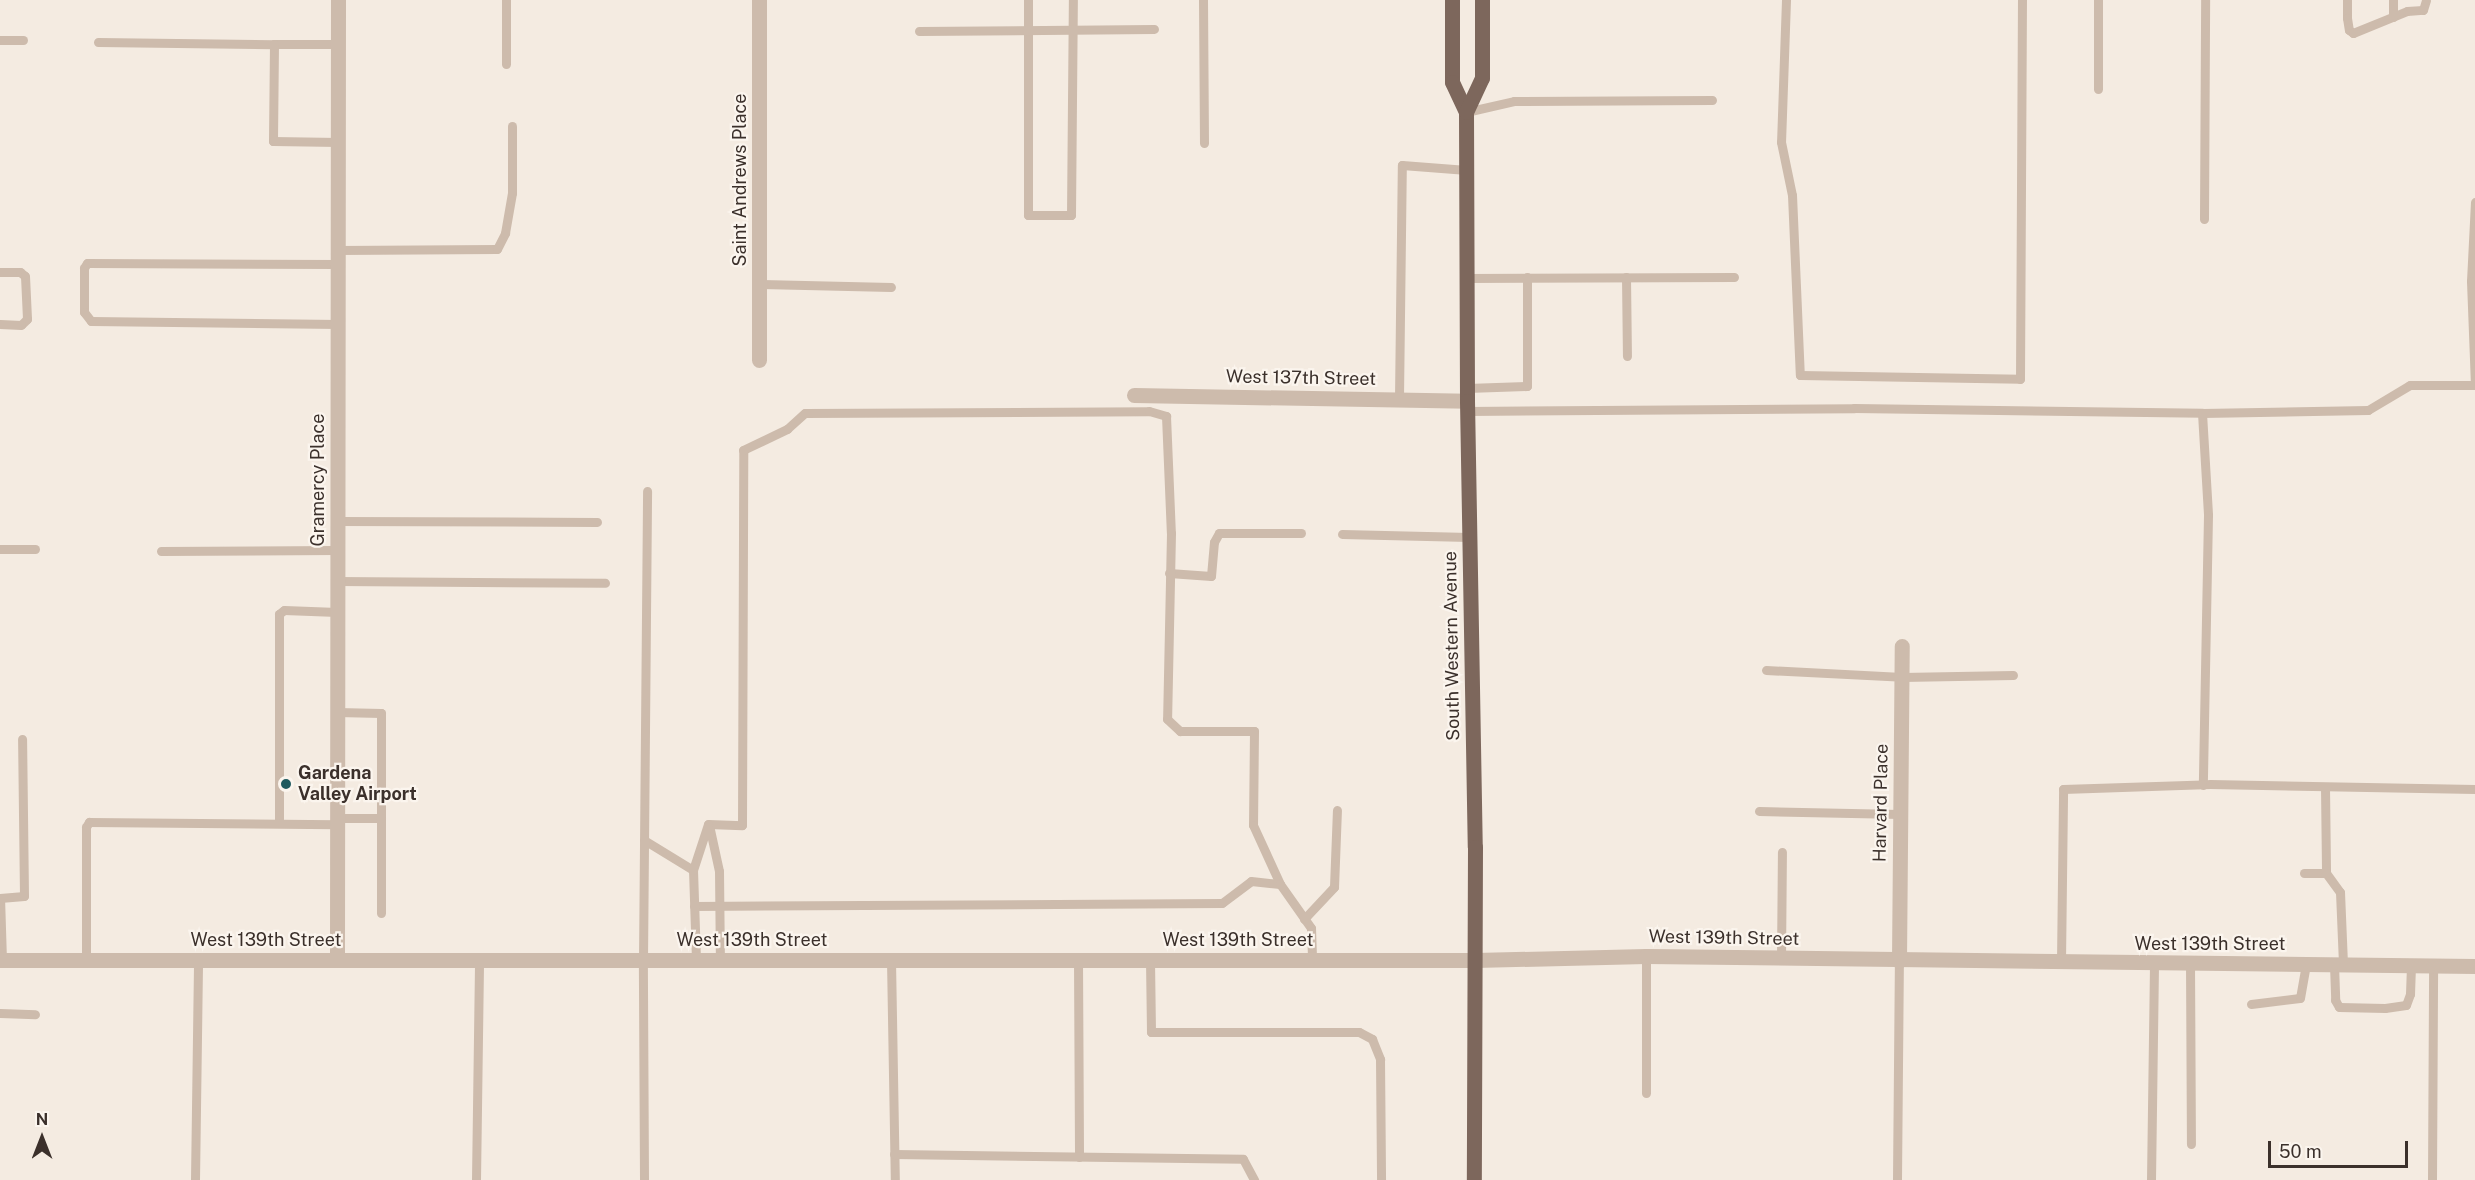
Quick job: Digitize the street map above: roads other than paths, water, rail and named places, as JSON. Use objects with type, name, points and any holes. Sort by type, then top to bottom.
[{"type":"main road","name":"South Western Avenue","points":[[1452,0],[1452,82],[1466,112],[1474,1180]]},
{"type":"main road","name":"South Western Avenue","points":[[1466,112],[1482,78],[1482,0]]},
{"type":"street","name":"Gramercy Place","points":[[337,960],[338,0]]},
{"type":"street","name":"Saint Andrews Place","points":[[759,0],[759,360]]},
{"type":"street","name":"West 137th Street","points":[[1134,395],[1467,400]]},
{"type":"street","name":"Harvard Place","points":[[1899,961],[1902,645]]},
{"type":"street","name":"West 139th Street","points":[[1,960],[1474,960],[1646,956],[1899,961],[2475,966]]},
{"type":"lane","points":[[506,0],[506,64]]},
{"type":"lane","points":[[1028,0],[1028,215],[1071,215],[1073,0]]},
{"type":"lane","points":[[1203,0],[1204,143]]},
{"type":"lane","points":[[1786,0],[1781,142],[1792,195],[1800,375],[2020,379],[2022,0]]},
{"type":"lane","points":[[2098,0],[2098,89]]},
{"type":"lane","points":[[2204,219],[2205,0]]},
{"type":"lane","points":[[2347,0],[2349,30],[2353,33],[2425,5]]},
{"type":"lane","points":[[2393,0],[2393,17]]},
{"type":"lane","points":[[919,31],[1154,29]]},
{"type":"lane","points":[[0,40],[23,40]]},
{"type":"lane","points":[[98,42],[338,44]]},
{"type":"lane","points":[[274,44],[273,141],[338,142]]},
{"type":"lane","points":[[1466,112],[1514,101],[1712,100]]},
{"type":"lane","points":[[338,324],[91,321],[84,312],[84,268],[87,263],[338,257],[497,249],[505,233],[512,193],[512,126]]},
{"type":"lane","points":[[1399,398],[1402,165],[1467,170]]},
{"type":"lane","points":[[1467,400],[2202,412],[2368,410],[2410,385],[2475,385],[2471,281],[2475,202]]},
{"type":"lane","points":[[0,272],[20,272],[26,276],[27,319],[21,325],[0,324]]},
{"type":"lane","points":[[1467,400],[1527,386],[1527,277]]},
{"type":"lane","points":[[1626,277],[1627,356]]},
{"type":"lane","points":[[1466,278],[1734,277]]},
{"type":"lane","points":[[759,284],[891,287]]},
{"type":"lane","points":[[708,824],[742,825],[743,450],[787,429],[805,412],[1149,411],[1166,416],[1171,533],[1167,719],[1180,731],[1254,731],[1253,825],[1280,884],[1311,928],[1312,960]]},
{"type":"lane","points":[[2202,412],[2208,515],[2203,784]]},
{"type":"lane","points":[[644,1180],[643,960],[647,491]]},
{"type":"lane","points":[[338,521],[597,522]]},
{"type":"lane","points":[[1169,573],[1211,576],[1214,542],[1219,533],[1301,533]]},
{"type":"lane","points":[[1342,534],[1469,537]]},
{"type":"lane","points":[[0,549],[34,549]]},
{"type":"lane","points":[[161,551],[337,550]]},
{"type":"lane","points":[[337,581],[605,583]]},
{"type":"lane","points":[[279,823],[279,614],[284,610],[337,612]]},
{"type":"lane","points":[[1766,670],[1902,677],[2013,675]]},
{"type":"lane","points":[[337,712],[381,713],[381,913]]},
{"type":"lane","points":[[1,960],[0,898],[24,896],[22,739]]},
{"type":"lane","points":[[2061,962],[2063,789],[2203,784],[2475,789]]},
{"type":"lane","points":[[2325,787],[2326,873],[2340,892],[2335,1000],[2339,1006],[2385,1008],[2406,1005],[2410,994],[2411,965]]},
{"type":"lane","points":[[1304,919],[1334,887],[1337,810]]},
{"type":"lane","points":[[1759,811],[1900,814]]},
{"type":"lane","points":[[86,960],[86,827],[89,822],[279,823],[381,818]]},
{"type":"lane","points":[[696,960],[693,870],[708,824]]},
{"type":"lane","points":[[708,824],[719,871],[720,960]]},
{"type":"lane","points":[[644,840],[693,870]]},
{"type":"lane","points":[[1781,959],[1782,852]]},
{"type":"lane","points":[[2304,873],[2326,873]]},
{"type":"lane","points":[[694,906],[1222,903],[1251,881],[1280,884]]},
{"type":"lane","points":[[1646,956],[1646,1093]]},
{"type":"lane","points":[[195,1180],[198,960]]},
{"type":"lane","points":[[476,1180],[479,960]]},
{"type":"lane","points":[[891,960],[895,1180]]},
{"type":"lane","points":[[1078,960],[1079,1157]]},
{"type":"lane","points":[[1150,960],[1151,1032],[1359,1032],[1372,1039],[1380,1059],[1381,1180]]},
{"type":"lane","points":[[1897,1180],[1899,961]]},
{"type":"lane","points":[[2151,1180],[2154,963]]},
{"type":"lane","points":[[2190,963],[2191,1144]]},
{"type":"lane","points":[[2251,1004],[2300,999],[2306,964]]},
{"type":"lane","points":[[2432,1180],[2433,965]]},
{"type":"lane","points":[[0,1013],[34,1014]]},
{"type":"lane","points":[[894,1154],[1244,1159],[1254,1180]]},
{"type":"place","name":"Gardena Valley Airport","points":[[286,784]]}]
